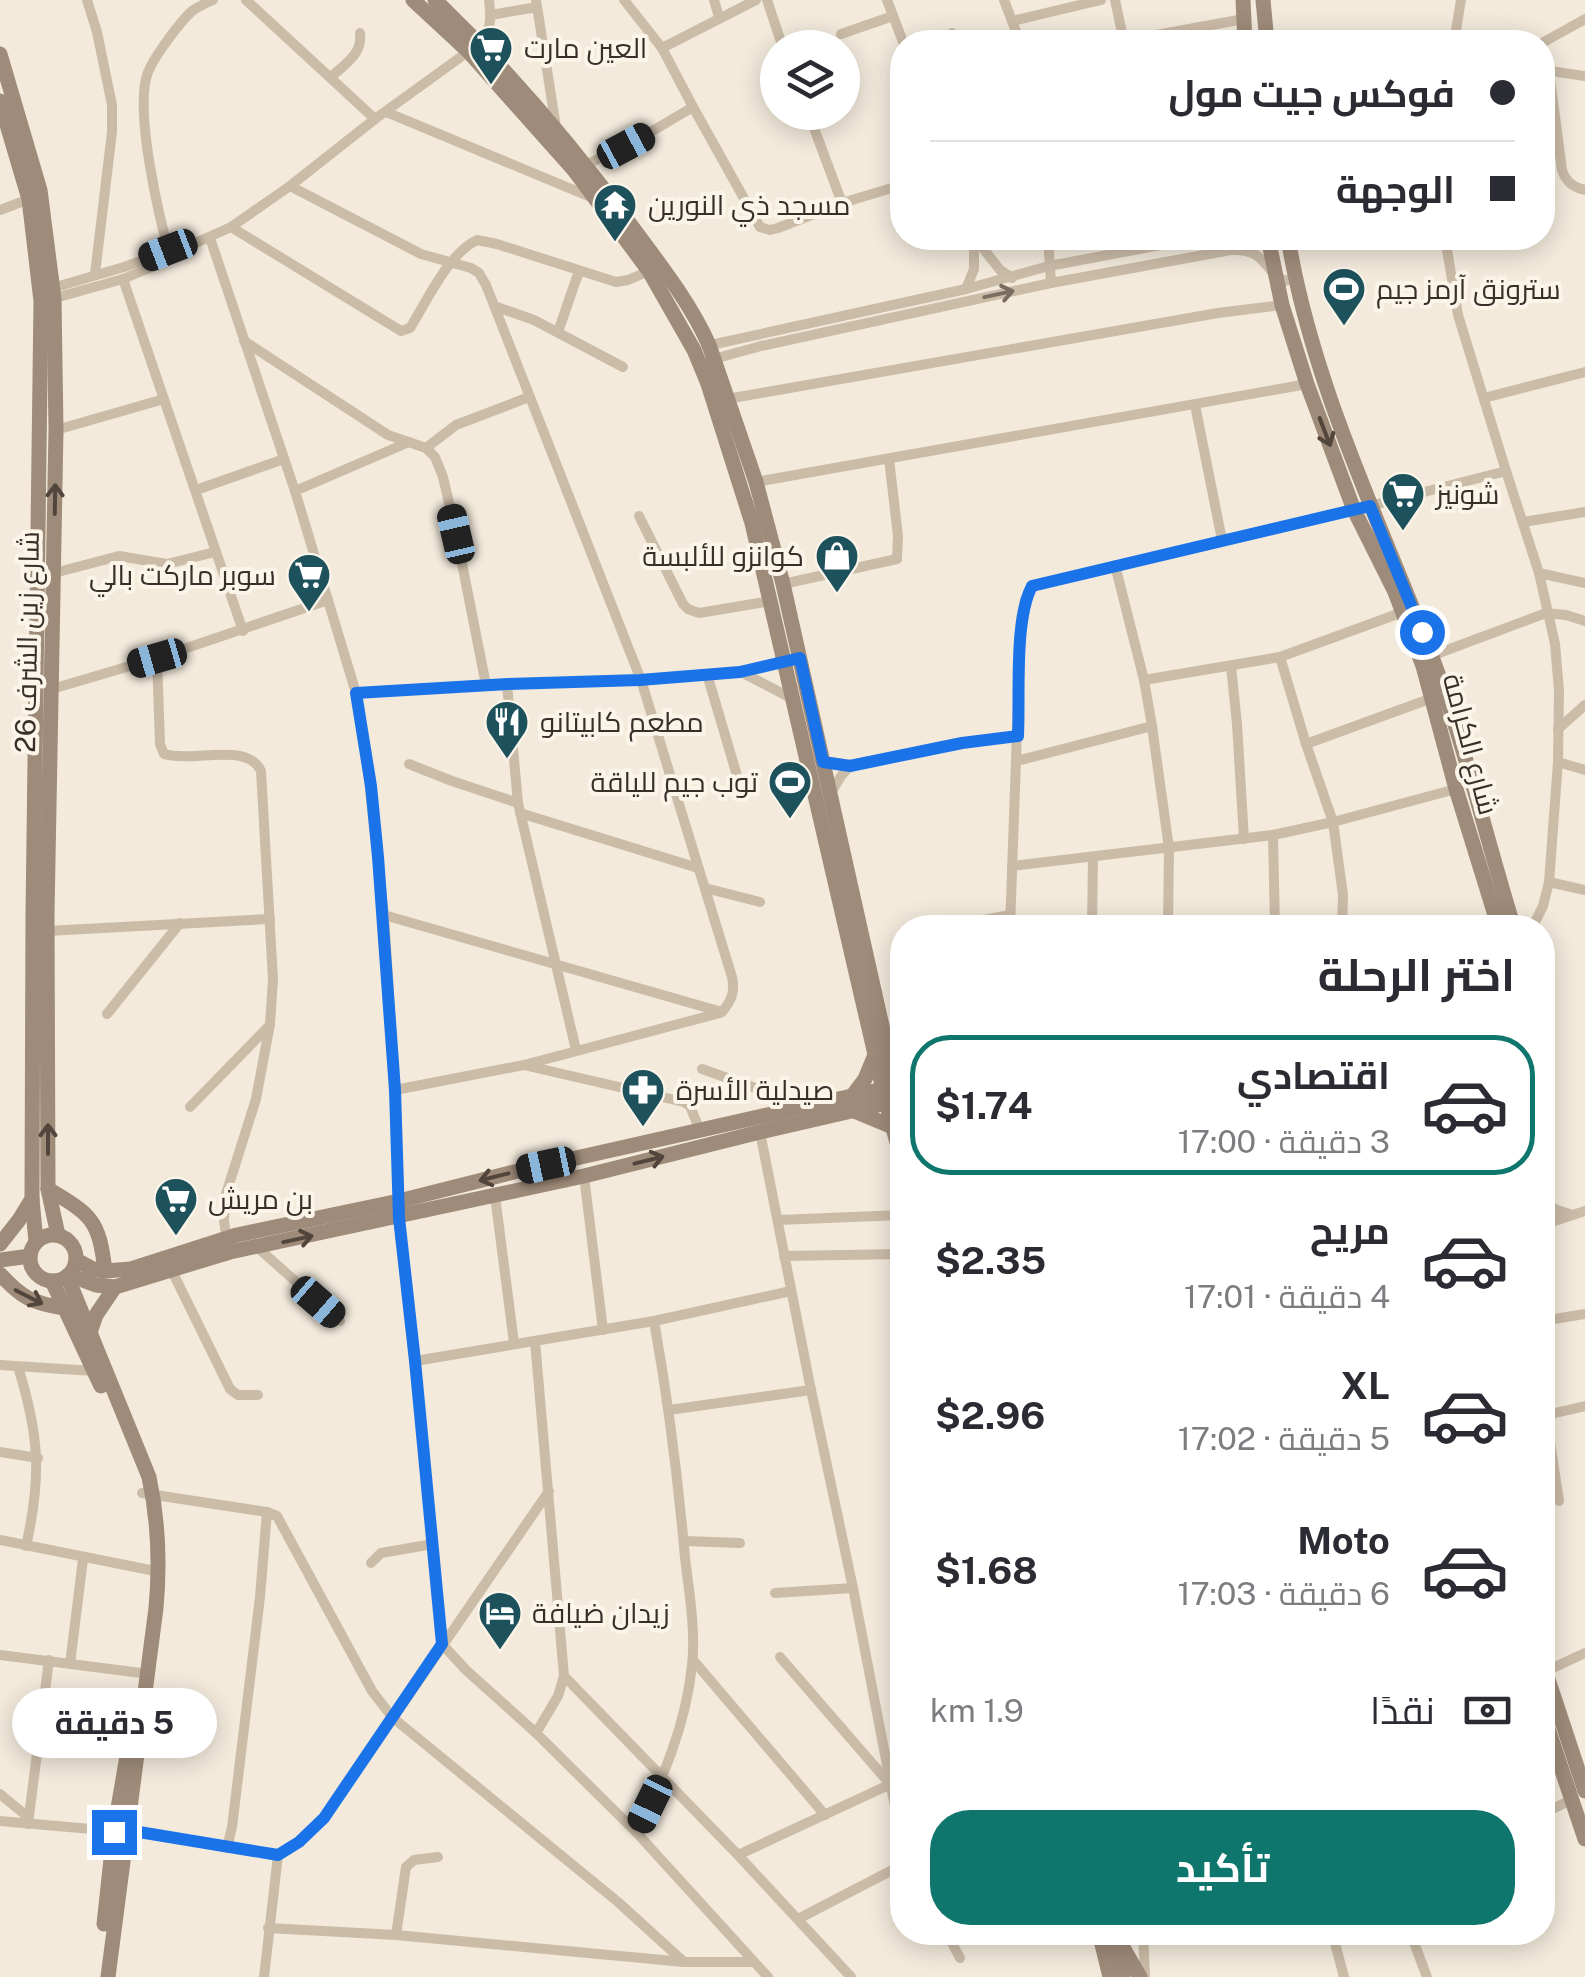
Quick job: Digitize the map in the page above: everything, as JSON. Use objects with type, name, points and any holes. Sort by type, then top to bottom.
[{"type":"street","points":[[87,0],[112,105],[95,274]]},
{"type":"street","points":[[170,255],[160,222],[144,116],[144,84],[154,60],[193,10],[213,0]]},
{"type":"street","points":[[246,0],[374,119]]},
{"type":"street","points":[[414,0],[474,47],[556,128],[580,168]]},
{"type":"street","points":[[435,0],[580,168],[679,293],[701,327],[704,354],[771,601],[823,762],[890,1035]]},
{"type":"street","points":[[47,294],[123,279],[231,227],[474,47],[487,35],[489,0]]},
{"type":"street","points":[[624,0],[662,48],[760,227],[778,228],[890,189]]},
{"type":"street","points":[[714,0],[720,17]]},
{"type":"street","points":[[662,48],[756,0]]},
{"type":"street","points":[[767,0],[778,30]]},
{"type":"street","points":[[887,0],[898,30]]},
{"type":"street","points":[[1004,0],[1015,30]]},
{"type":"street","points":[[1012,22],[1101,0]]},
{"type":"street","points":[[1115,0],[1121,30]]},
{"type":"street","points":[[1243,0],[1244,30]]},
{"type":"street","points":[[1263,0],[1266,30]]},
{"type":"street","points":[[1458,30],[1461,0]]},
{"type":"street","points":[[491,15],[536,3],[556,128]]},
{"type":"street","points":[[853,30],[893,16]]},
{"type":"street","points":[[1187,30],[1244,19]]},
{"type":"street","points":[[1555,36],[1585,19]]},
{"type":"street","points":[[331,77],[357,53],[360,33]]},
{"type":"street","name":"شارع زين الشرف 26","points":[[0,54],[40,190],[56,430],[52,689],[40,914],[47,932],[48,1189],[58,1235]]},
{"type":"street","points":[[1555,72],[1585,76]]},
{"type":"street","name":"شارع زين الشرف 26","points":[[0,101],[29,200],[47,294],[33,1256]]},
{"type":"street","points":[[580,168],[692,108]]},
{"type":"street","points":[[386,112],[603,197],[704,354],[727,399],[756,482],[783,584],[794,699],[876,1052],[890,1089]]},
{"type":"street","points":[[1555,127],[1565,177],[1574,187],[1585,190]]},
{"type":"street","points":[[815,130],[842,203]]},
{"type":"street","points":[[290,186],[421,254],[471,268],[486,284],[640,680],[734,988],[732,1000],[722,1012],[524,1065],[395,1090]]},
{"type":"street","points":[[0,210],[29,200]]},
{"type":"street","points":[[231,227],[401,332],[410,328],[450,263],[471,243],[486,241],[616,282],[649,270]]},
{"type":"street","points":[[210,238],[295,490],[356,693],[371,786],[384,916],[399,1218],[442,1644],[636,1832],[768,1977]]},
{"type":"street","points":[[966,288],[974,269],[976,250]]},
{"type":"street","points":[[983,250],[1012,278]]},
{"type":"street","points":[[1048,250],[1051,283]]},
{"type":"street","points":[[704,354],[1049,266],[1134,250]]},
{"type":"street","points":[[704,354],[761,346],[1051,283],[1231,250]]},
{"type":"street","points":[[1252,250],[1283,281],[1295,276]]},
{"type":"street","name":"شارع الكرامة","points":[[1270,250],[1282,305],[1307,384],[1432,656],[1456,789],[1495,915]]},
{"type":"street","name":"شارع الكرامة","points":[[1290,250],[1299,299],[1362,508],[1438,695],[1510,915]]},
{"type":"street","points":[[1446,250],[1458,315],[1538,573],[1555,644],[1558,762],[1549,882],[1538,915]]},
{"type":"street","points":[[47,294],[95,274],[170,255]]},
{"type":"street","points":[[558,332],[579,271]]},
{"type":"street","points":[[123,279],[243,631]]},
{"type":"street","points":[[727,399],[1218,312],[1282,305]]},
{"type":"street","points":[[494,306],[534,320],[623,367]]},
{"type":"street","points":[[243,340],[388,435],[426,448],[436,458],[486,685]]},
{"type":"street","points":[[1484,398],[1585,372]]},
{"type":"street","points":[[756,482],[1307,384]]},
{"type":"street","points":[[426,448],[456,424],[529,397]]},
{"type":"street","points":[[56,430],[164,399]]},
{"type":"street","points":[[1195,405],[1222,540]]},
{"type":"street","points":[[295,490],[408,442]]},
{"type":"street","points":[[196,490],[284,459]]},
{"type":"street","points":[[783,584],[897,560],[889,459]]},
{"type":"street","points":[[1005,915],[1010,914],[1021,620],[1032,586],[1506,471]]},
{"type":"street","points":[[1522,522],[1585,512]]},
{"type":"street","points":[[639,516],[688,609],[698,612],[771,601]]},
{"type":"street","points":[[54,573],[118,556],[167,564],[214,552]]},
{"type":"street","points":[[1115,566],[1152,726],[1169,848],[1168,915]]},
{"type":"street","points":[[1538,573],[1585,583]]},
{"type":"street","points":[[52,689],[243,631],[328,600]]},
{"type":"street","points":[[1144,680],[1280,657],[1403,612]]},
{"type":"street","points":[[1432,656],[1546,613],[1585,621]]},
{"type":"street","points":[[1280,657],[1334,822],[1342,915]]},
{"type":"street","points":[[157,658],[160,744],[164,754],[184,758],[236,754],[258,763],[261,771],[270,919],[270,1024],[256,1099],[225,1198],[228,1245]]},
{"type":"street","points":[[356,693],[640,680],[740,672],[793,660]]},
{"type":"street","points":[[1230,666],[1238,724],[1244,840]]},
{"type":"street","points":[[740,672],[794,699]]},
{"type":"street","points":[[707,674],[738,778]]},
{"type":"street","points":[[508,684],[519,808],[576,1050]]},
{"type":"street","points":[[1306,744],[1438,695]]},
{"type":"street","points":[[1558,729],[1585,705]]},
{"type":"street","points":[[1018,761],[1152,726]]},
{"type":"street","points":[[823,762],[850,766],[1018,736]]},
{"type":"street","points":[[1558,762],[1585,770]]},
{"type":"street","points":[[409,764],[519,808],[698,868]]},
{"type":"street","points":[[831,794],[850,766]]},
{"type":"street","points":[[1012,866],[1273,835],[1456,789]]},
{"type":"street","points":[[1273,835],[1276,915]]},
{"type":"street","points":[[1092,915],[1093,856]]},
{"type":"street","points":[[1549,882],[1585,890]]},
{"type":"street","points":[[705,888],[760,902]]},
{"type":"street","points":[[384,916],[722,1012]]},
{"type":"street","points":[[47,932],[270,919]]},
{"type":"street","points":[[106,1014],[180,923]]},
{"type":"street","points":[[190,1107],[270,1024]]},
{"type":"street","points":[[853,1102],[876,1052]]},
{"type":"street","points":[[524,1065],[684,1102],[690,1106],[700,1131]]},
{"type":"street","points":[[702,1069],[803,1105]]},
{"type":"street","points":[[66,1273],[96,1285],[115,1287],[172,1271],[228,1245],[257,1247],[584,1176],[760,1132],[853,1102],[890,1105]]},
{"type":"street","points":[[33,1256],[38,1276],[131,1269],[398,1200],[803,1105],[890,1105]]},
{"type":"street","points":[[760,1132],[890,1774]]},
{"type":"street","points":[[584,1176],[603,1330]]},
{"type":"street","points":[[48,1189],[84,1213],[96,1227],[102,1240],[105,1272]]},
{"type":"street","points":[[496,1196],[514,1343]]},
{"type":"street","points":[[0,1244],[32,1199]]},
{"type":"street","points":[[1555,1209],[1571,1214]]},
{"type":"street","points":[[1555,1220],[1585,1212]]},
{"type":"street","points":[[778,1220],[890,1215]]},
{"type":"street","points":[[64,1308],[32,1302],[0,1274],[33,1256],[50,1235],[70,1242],[75,1252],[66,1273],[64,1308],[148,1494],[150,1570],[145,1674]]},
{"type":"street","points":[[257,1247],[340,1321]]},
{"type":"street","points":[[784,1256],[890,1254]]},
{"type":"street","points":[[0,1260],[33,1256]]},
{"type":"street","points":[[172,1271],[232,1392],[258,1395]]},
{"type":"street","points":[[66,1273],[143,1459],[158,1587],[99,1977]]},
{"type":"street","points":[[90,1333],[96,1315],[115,1287]]},
{"type":"street","points":[[415,1361],[654,1321],[791,1291]]},
{"type":"street","points":[[1555,1319],[1585,1314]]},
{"type":"street","points":[[636,1832],[662,1780],[678,1734],[693,1660],[669,1410],[654,1321]]},
{"type":"street","points":[[534,1341],[564,1676],[558,1696],[536,1733]]},
{"type":"street","points":[[0,1365],[94,1371]]},
{"type":"street","points":[[18,1366],[38,1458],[26,1546]]},
{"type":"street","points":[[669,1410],[810,1390]]},
{"type":"street","points":[[1555,1413],[1585,1406]]},
{"type":"street","points":[[0,1452],[38,1458]]},
{"type":"street","points":[[1555,1474],[1560,1501]]},
{"type":"street","points":[[0,1821],[28,1820],[120,1831],[278,1855],[299,1842],[324,1818],[549,1491]]},
{"type":"street","points":[[148,1494],[266,1512],[280,1520],[372,1691],[392,1716],[618,1902],[684,1962]]},
{"type":"street","points":[[227,1848],[260,1597],[266,1512]]},
{"type":"street","points":[[0,1540],[150,1570]]},
{"type":"street","points":[[684,1541],[740,1543]]},
{"type":"street","points":[[371,1563],[380,1552],[433,1544]]},
{"type":"street","points":[[70,1664],[83,1558]]},
{"type":"street","points":[[775,1593],[854,1588]]},
{"type":"street","points":[[1555,1664],[1585,1653]]},
{"type":"street","points":[[0,1654],[145,1674]]},
{"type":"street","points":[[780,1656],[890,1782]]},
{"type":"street","points":[[28,1820],[49,1660]]},
{"type":"street","points":[[693,1660],[825,1815]]},
{"type":"street","points":[[564,1676],[850,1977]]},
{"type":"street","points":[[1555,1708],[1579,1795],[1585,1838]]},
{"type":"street","points":[[1555,1741],[1579,1795]]},
{"type":"street","points":[[738,1856],[890,1785]]},
{"type":"street","points":[[0,1794],[28,1820]]},
{"type":"street","points":[[1555,1807],[1579,1795]]},
{"type":"street","points":[[108,1977],[120,1831]]},
{"type":"street","points":[[264,1977],[278,1855]]},
{"type":"street","points":[[396,1935],[406,1867],[414,1860],[438,1856]]},
{"type":"street","points":[[798,1920],[890,1871]]},
{"type":"street","points":[[268,1928],[396,1935],[684,1962],[753,1962]]},
{"type":"street","points":[[953,1945],[960,1958]]},
{"type":"street","points":[[1102,1945],[1110,1977]]},
{"type":"street","points":[[1117,1945],[1123,1977]]},
{"type":"street","points":[[1122,1945],[1142,1977]]},
{"type":"street","points":[[1142,1977],[1143,1945]]},
{"type":"street","points":[[1335,1945],[1344,1977]]},
{"type":"street","points":[[1415,1945],[1428,1977]]},
{"type":"street","points":[[1097,1977],[1105,1956]]},
{"type":"place","name":"العين مارت","points":[[491,86]]},
{"type":"place","name":"مسجد ذي النورين","points":[[615,243]]},
{"type":"place","name":"سترونق آرمز جيم","points":[[1344,327]]},
{"type":"place","name":"شونيز","points":[[1403,532]]},
{"type":"place","name":"كوانزو للألبسة","points":[[837,594]]},
{"type":"place","name":"سوبر ماركت بالي","points":[[309,613]]},
{"type":"place","name":"مطعم كابيتانو","points":[[507,760]]},
{"type":"place","name":"توب جيم للياقة","points":[[790,820]]},
{"type":"place","name":"صيدلية الأسرة","points":[[643,1128]]},
{"type":"place","name":"بن مريش","points":[[176,1237]]},
{"type":"place","name":"زيدان ضيافة","points":[[500,1651]]},
{"type":"route","points":[[114,1832],[127,1830],[278,1855],[299,1842],[324,1818],[442,1644],[399,1218],[395,1090],[378,857],[356,693],[640,680],[740,672],[800,658],[823,762],[850,766],[1018,736],[1021,620],[1025,600],[1038,582],[1370,506],[1422,632]]}]
